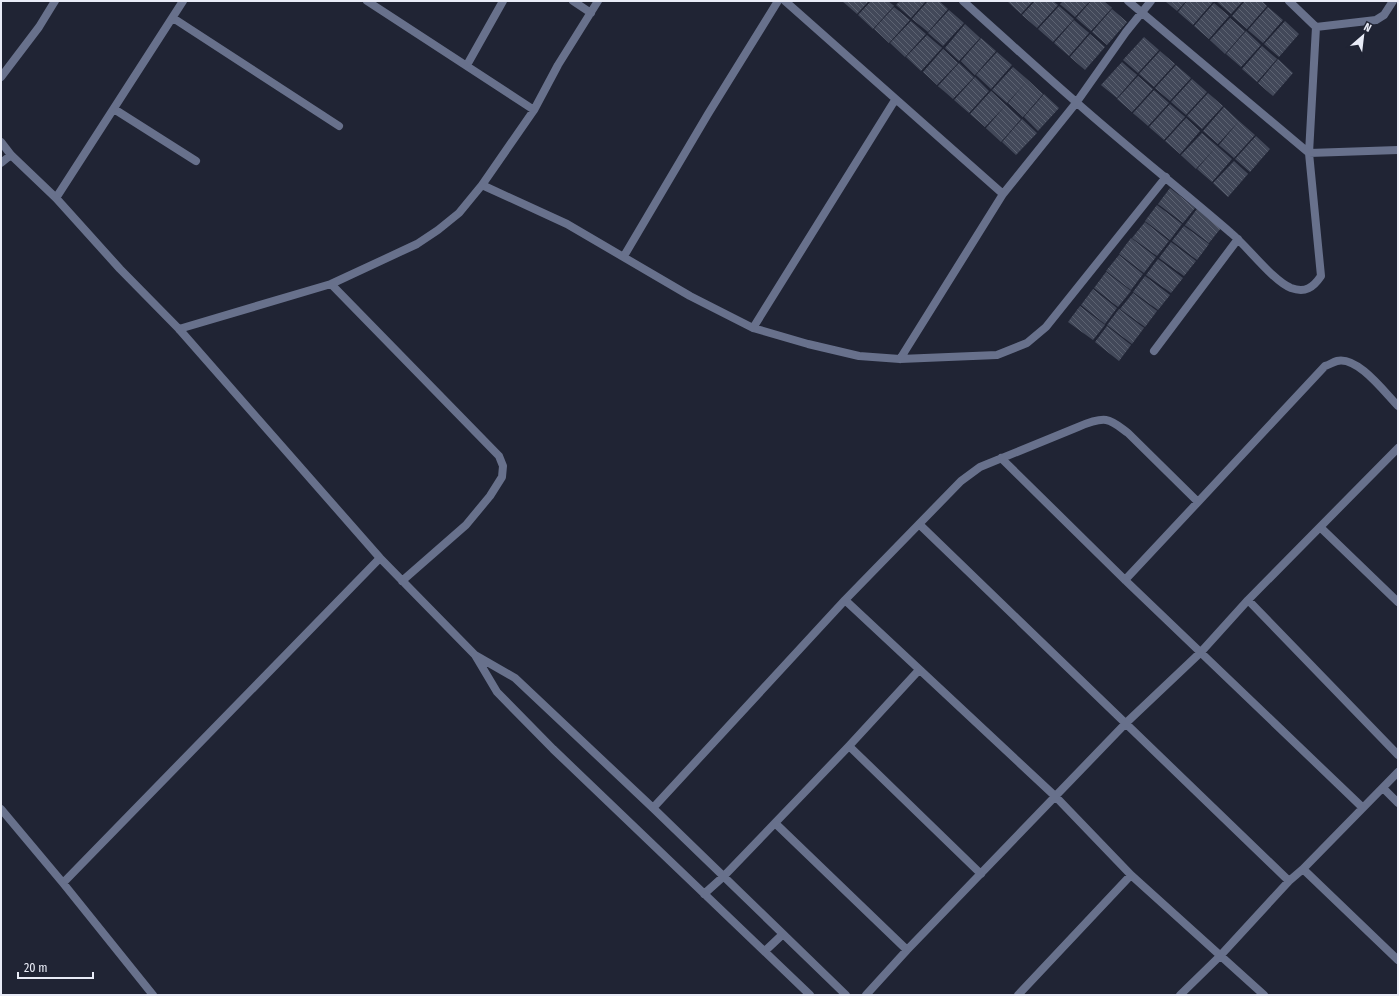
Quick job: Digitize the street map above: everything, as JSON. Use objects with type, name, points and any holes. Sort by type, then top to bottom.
[{"type":"street","points":[[1,77],[39,27],[55,1]]},
{"type":"street","points":[[56,198],[183,1]]},
{"type":"street","points":[[367,1],[534,110]]},
{"type":"street","points":[[467,65],[504,1]]},
{"type":"street","points":[[573,1],[591,13]]},
{"type":"street","points":[[179,330],[331,284],[417,244],[438,230],[459,213],[482,185],[534,110],[558,66],[598,1]]},
{"type":"street","points":[[624,256],[708,114],[778,1]]},
{"type":"street","points":[[785,1],[895,100],[1003,194]]},
{"type":"street","points":[[963,1],[1076,103],[1238,239],[1280,281],[1290,287],[1301,290],[1308,289],[1315,285],[1321,276],[1310,153],[1316,26]]},
{"type":"street","points":[[1128,1],[1310,153],[1398,150]]},
{"type":"street","points":[[900,359],[1003,194],[1076,103],[1141,12],[1151,1]]},
{"type":"street","points":[[1289,1],[1316,26],[1376,20],[1384,15],[1393,1]]},
{"type":"street","points":[[173,18],[339,126]]},
{"type":"street","points":[[753,328],[895,100]]},
{"type":"street","points":[[114,109],[196,161]]},
{"type":"street","points":[[1,142],[11,155],[56,198],[120,269],[179,330],[380,558],[475,655],[497,692],[553,749],[810,995]]},
{"type":"street","points":[[1,163],[11,155]]},
{"type":"street","points":[[482,185],[567,224],[690,296],[753,328],[808,344],[859,356],[900,359],[997,355],[1027,343],[1046,327],[1166,177]]},
{"type":"street","points":[[1154,351],[1238,239]]},
{"type":"street","points":[[331,284],[498,456],[503,466],[502,477],[494,490],[466,525],[402,581]]},
{"type":"street","points":[[1125,580],[1325,366],[1338,361],[1351,362],[1370,376],[1398,406]]},
{"type":"street","points":[[653,808],[845,600],[961,481],[980,467],[1088,423],[1106,420],[1128,433],[1198,502]]},
{"type":"street","points":[[866,995],[907,950],[1126,723],[1201,652],[1248,600],[1397,451]]},
{"type":"street","points":[[1001,458],[1125,580],[1362,808]]},
{"type":"street","points":[[919,524],[1289,881]]},
{"type":"street","points":[[1320,527],[1398,602]]},
{"type":"street","points":[[63,883],[380,558]]},
{"type":"street","points":[[845,600],[1056,797],[1131,875],[1264,995]]},
{"type":"street","points":[[1248,600],[1398,755]]},
{"type":"street","points":[[475,655],[515,678],[653,808],[846,995]]},
{"type":"street","points":[[704,894],[724,876],[776,823],[919,670]]},
{"type":"street","points":[[849,746],[981,874]]},
{"type":"street","points":[[1180,995],[1220,956],[1289,881],[1303,869],[1398,772]]},
{"type":"street","points":[[1383,788],[1398,803]]},
{"type":"street","points":[[1,809],[63,883],[152,995]]},
{"type":"street","points":[[776,823],[907,950]]},
{"type":"street","points":[[1303,869],[1398,960]]},
{"type":"street","points":[[1018,995],[1131,875]]},
{"type":"street","points":[[765,951],[783,934]]},
{"type":"building","points":[[842,1],[869,1],[857,14]]},
{"type":"building","points":[[871,1],[888,1],[894,6],[873,29],[858,15]]},
{"type":"building","points":[[900,1],[926,1],[911,18],[896,5]]},
{"type":"building","points":[[928,1],[939,1],[948,9],[928,32],[912,19]]},
{"type":"building","points":[[1007,1],[1033,1],[1021,14]]},
{"type":"building","points":[[1035,1],[1053,1],[1058,5],[1037,28],[1022,15]]},
{"type":"building","points":[[1063,1],[1090,1],[1075,17],[1060,4]]},
{"type":"building","points":[[1091,1],[1104,1],[1112,8],[1091,31],[1076,18]]},
{"type":"building","points":[[1165,1],[1186,1],[1177,11]]},
{"type":"building","points":[[1187,1],[1213,2],[1193,25],[1178,12]]},
{"type":"building","points":[[1216,1],[1243,1],[1231,14]]},
{"type":"building","points":[[1245,1],[1262,1],[1267,6],[1247,29],[1232,16]]},
{"type":"building","points":[[1214,3],[1229,16],[1209,39],[1194,26]]},
{"type":"building","points":[[1059,6],[1074,19],[1053,42],[1038,29]]},
{"type":"building","points":[[894,7],[910,20],[889,43],[874,29]]},
{"type":"building","points":[[1268,7],[1283,20],[1263,43],[1248,30]]},
{"type":"building","points":[[1112,9],[1127,22],[1107,45],[1092,32]]},
{"type":"building","points":[[949,10],[964,23],[943,46],[928,33]]},
{"type":"building","points":[[1230,18],[1245,31],[1225,54],[1210,40]]},
{"type":"building","points":[[1074,20],[1089,33],[1069,56],[1054,43]]},
{"type":"building","points":[[911,21],[926,34],[905,57],[890,43]]},
{"type":"building","points":[[1285,21],[1299,34],[1279,57],[1264,44]]},
{"type":"building","points":[[965,24],[980,38],[959,61],[945,48]]},
{"type":"building","points":[[1246,31],[1261,45],[1241,67],[1226,54]]},
{"type":"building","points":[[1090,34],[1105,47],[1085,70],[1070,57]]},
{"type":"building","points":[[927,35],[942,48],[921,71],[906,57]]},
{"type":"building","points":[[1144,37],[1159,50],[1138,73],[1123,60]]},
{"type":"building","points":[[981,38],[996,51],[975,75],[961,61]]},
{"type":"building","points":[[1262,46],[1277,59],[1257,82],[1242,69]]},
{"type":"building","points":[[943,49],[958,63],[937,85],[923,72]]},
{"type":"building","points":[[1160,51],[1175,64],[1154,87],[1139,74]]},
{"type":"building","points":[[997,52],[1012,65],[991,89],[976,75]]},
{"type":"building","points":[[1278,59],[1293,73],[1273,96],[1258,83]]},
{"type":"building","points":[[1122,62],[1137,75],[1117,98],[1101,85]]},
{"type":"building","points":[[959,63],[974,77],[953,99],[938,86]]},
{"type":"building","points":[[1176,65],[1191,78],[1170,101],[1155,88]]},
{"type":"building","points":[[1013,67],[1028,80],[1007,103],[992,90]]},
{"type":"building","points":[[1138,76],[1153,89],[1132,112],[1117,99]]},
{"type":"building","points":[[975,77],[989,91],[969,113],[954,100]]},
{"type":"building","points":[[1192,79],[1207,92],[1186,115],[1171,102]]},
{"type":"building","points":[[1028,80],[1043,94],[1023,117],[1008,103]]},
{"type":"building","points":[[1154,90],[1169,103],[1148,126],[1133,113]]},
{"type":"building","points":[[991,91],[1006,105],[985,127],[970,114]]},
{"type":"building","points":[[1208,93],[1223,106],[1202,129],[1187,116]]},
{"type":"building","points":[[1044,94],[1059,108],[1038,131],[1024,117]]},
{"type":"building","points":[[1170,104],[1185,117],[1164,140],[1149,127]]},
{"type":"building","points":[[1006,105],[1021,119],[1001,142],[986,128]]},
{"type":"building","points":[[1224,107],[1239,121],[1218,144],[1203,131]]},
{"type":"building","points":[[1186,118],[1200,131],[1180,154],[1165,141]]},
{"type":"building","points":[[1022,119],[1037,133],[1016,155],[1002,142]]},
{"type":"building","points":[[1239,121],[1255,135],[1234,158],[1219,145]]},
{"type":"building","points":[[1202,133],[1217,146],[1196,169],[1181,155]]},
{"type":"building","points":[[1256,136],[1270,149],[1250,172],[1235,159]]},
{"type":"building","points":[[1217,146],[1232,159],[1212,182],[1197,169]]},
{"type":"building","points":[[1234,161],[1248,174],[1228,197],[1213,183]]},
{"type":"building","points":[[1170,188],[1195,208],[1183,223],[1158,204]]},
{"type":"building","points":[[1157,205],[1182,224],[1170,240],[1145,221]]},
{"type":"building","points":[[1197,209],[1221,228],[1209,243],[1185,225]]},
{"type":"building","points":[[1145,222],[1169,241],[1157,256],[1132,238]]},
{"type":"building","points":[[1184,226],[1209,244],[1197,260],[1172,241]]},
{"type":"building","points":[[1131,238],[1156,257],[1144,273],[1119,254]]},
{"type":"building","points":[[1171,242],[1196,261],[1184,276],[1159,258]]},
{"type":"building","points":[[1119,255],[1143,274],[1131,290],[1106,271]]},
{"type":"building","points":[[1158,259],[1183,278],[1171,293],[1146,275]]},
{"type":"building","points":[[1106,272],[1131,291],[1118,307],[1094,288]]},
{"type":"building","points":[[1145,276],[1170,295],[1158,310],[1133,292]]},
{"type":"building","points":[[1093,289],[1117,308],[1105,324],[1081,305]]},
{"type":"building","points":[[1133,293],[1157,311],[1145,327],[1120,309]]},
{"type":"building","points":[[1080,306],[1105,325],[1093,340],[1068,322]]},
{"type":"building","points":[[1119,309],[1144,328],[1132,344],[1107,325]]},
{"type":"building","points":[[1107,326],[1131,345],[1119,361],[1095,342]]}]
